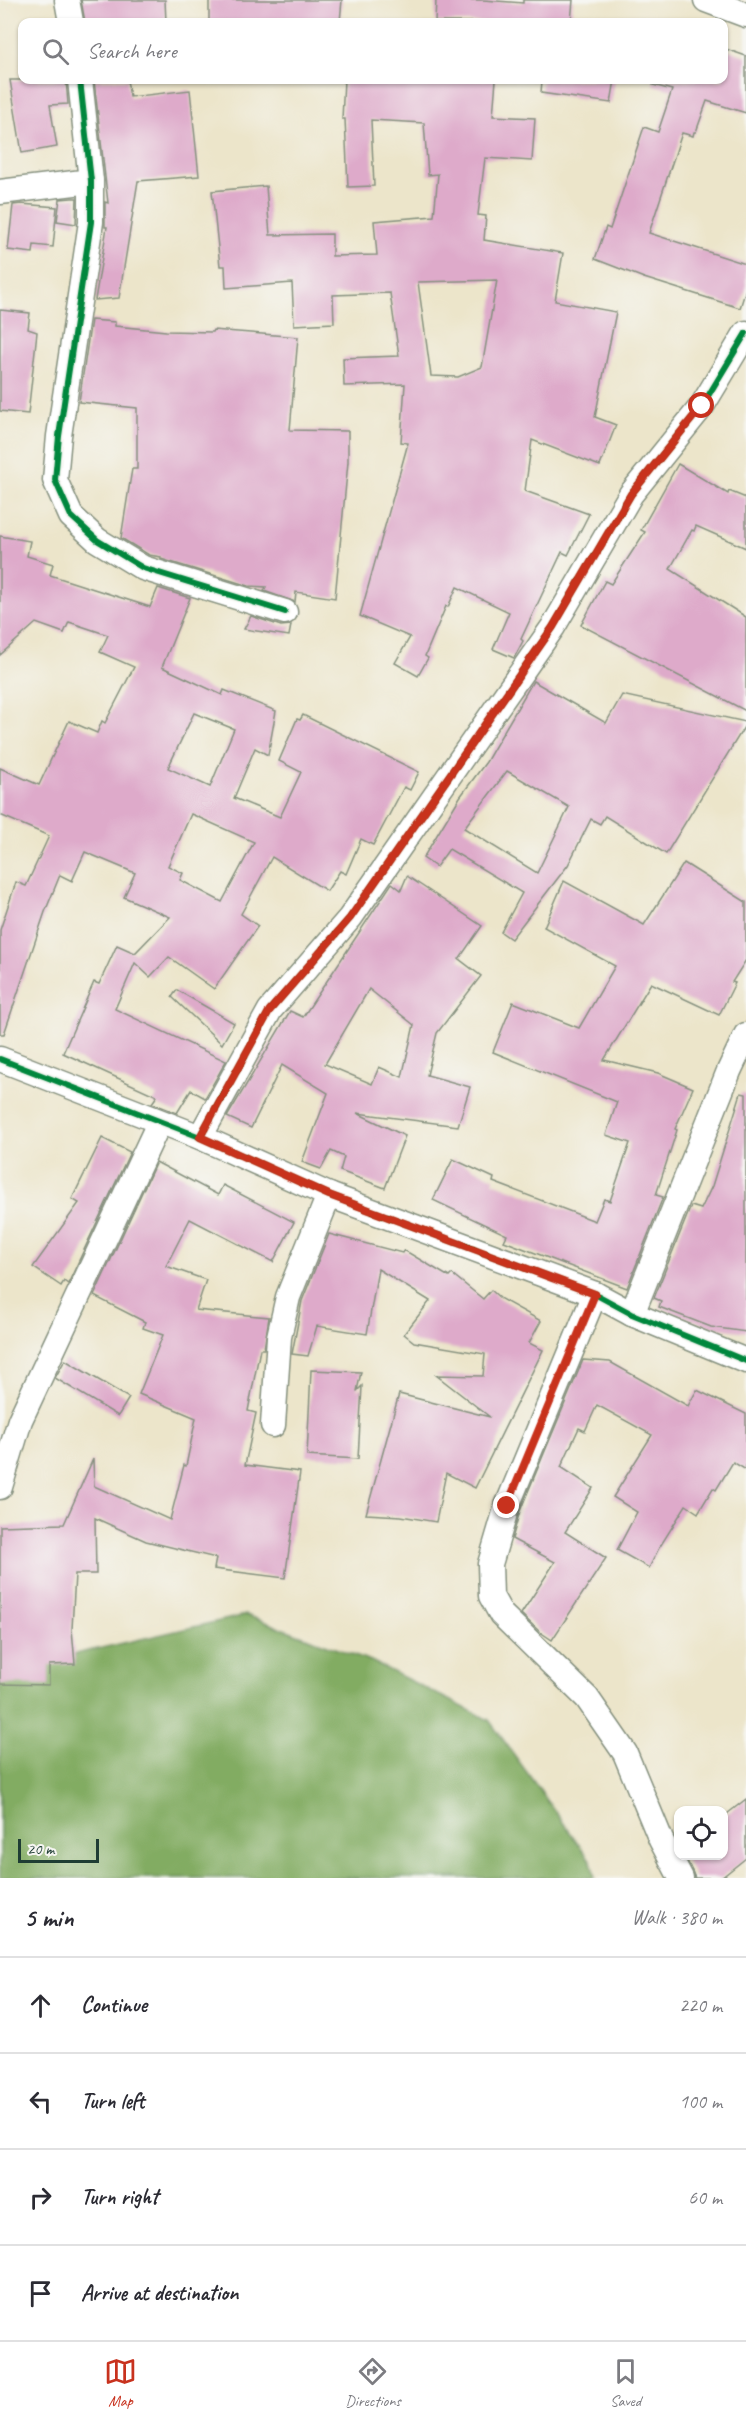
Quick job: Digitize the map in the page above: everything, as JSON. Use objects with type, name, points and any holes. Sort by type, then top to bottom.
[{"type":"street","points":[[67,0],[70,18]]},
{"type":"street","points":[[706,0],[746,15]]},
{"type":"street","points":[[80,84],[91,181],[91,222],[59,436],[55,480],[71,516],[97,540],[143,568],[285,612]]},
{"type":"street","points":[[0,192],[91,181]]},
{"type":"street","points":[[200,1137],[270,1010],[350,918],[553,627],[631,494],[702,406],[746,333]]},
{"type":"street","points":[[632,1314],[729,1071],[746,1035]]},
{"type":"street","points":[[0,1059],[159,1123],[200,1137],[329,1195],[595,1294],[632,1314],[746,1361]]},
{"type":"street","points":[[0,1487],[28,1401],[159,1123]]},
{"type":"street","points":[[273,1425],[279,1337],[288,1297],[329,1195]]},
{"type":"street","points":[[595,1294],[507,1506],[490,1564],[490,1596],[501,1614],[587,1698],[625,1753],[661,1840],[681,1878]]},
{"type":"street","points":[[0,1492],[28,1401]]},
{"type":"green space","points":[[246,1615],[371,1661],[489,1720],[591,1861],[595,1878],[0,1878],[0,1671]]},
{"type":"building","points":[[81,0],[165,0],[166,18],[84,18]]},
{"type":"building","points":[[209,0],[342,0],[340,18],[209,18]]},
{"type":"building","points":[[436,0],[523,3],[523,0],[573,0],[571,18],[435,18]]},
{"type":"building","points":[[728,50],[746,56],[746,113],[707,101],[693,136],[682,133],[649,233],[746,264],[746,289],[740,308],[644,278],[595,259],[606,227],[610,229],[644,127],[658,132],[672,90],[653,85],[728,84]]},
{"type":"building","points":[[10,80],[18,80],[18,84],[66,84],[68,104],[50,105],[57,147],[22,153]]},
{"type":"building","points":[[94,84],[128,84],[130,97],[190,90],[199,176],[138,181],[119,298],[95,300],[107,227],[105,227],[105,202],[108,203]]},
{"type":"building","points":[[344,84],[496,84],[493,116],[535,118],[532,161],[485,158],[478,215],[486,216],[484,240],[563,253],[555,301],[616,312],[595,417],[616,425],[600,466],[532,440],[525,491],[589,514],[568,555],[562,552],[514,658],[493,649],[509,612],[457,587],[448,607],[446,606],[425,656],[428,658],[418,676],[395,663],[410,637],[360,616],[408,443],[401,442],[405,384],[344,386],[343,358],[399,356],[390,293],[333,295],[334,323],[294,325],[292,283],[226,288],[225,266],[220,266],[212,191],[266,186],[270,235],[332,234],[332,256],[377,255],[374,221],[434,216],[438,174],[428,175],[424,123],[371,120],[374,186],[348,187],[345,119],[342,119]],"holes":[[[497,280],[482,367],[458,377],[431,376],[418,282]]]},
{"type":"building","points":[[542,84],[614,84],[611,103],[541,93]]},
{"type":"building","points":[[77,198],[76,224],[57,221],[60,199]]},
{"type":"building","points":[[13,205],[57,207],[53,247],[34,245],[33,253],[8,250]]},
{"type":"building","points":[[0,310],[30,313],[28,329],[37,332],[28,414],[0,411]]},
{"type":"building","points":[[91,320],[115,322],[115,326],[166,331],[212,332],[213,330],[298,337],[290,430],[348,431],[348,462],[335,598],[296,592],[295,602],[264,591],[266,587],[249,586],[149,555],[121,538],[132,469],[137,469],[137,408],[79,402]]},
{"type":"building","points":[[678,464],[728,494],[729,491],[746,498],[746,548],[696,526],[670,569],[746,617],[746,711],[581,625],[605,581],[611,584],[645,532],[641,530]]},
{"type":"building","points":[[0,536],[30,541],[27,556],[53,564],[50,575],[150,607],[158,588],[190,598],[162,667],[222,695],[224,690],[276,711],[268,755],[255,748],[234,798],[280,817],[301,772],[279,761],[297,719],[300,720],[303,715],[419,772],[410,790],[404,787],[373,845],[361,839],[346,874],[340,871],[327,891],[272,857],[241,914],[258,926],[214,989],[169,957],[150,977],[135,963],[115,1009],[226,1061],[205,1098],[191,1090],[177,1113],[152,1103],[157,1096],[63,1053],[94,982],[99,984],[117,945],[135,953],[170,917],[124,897],[135,873],[85,852],[72,881],[60,875],[45,912],[4,1034],[0,1034],[0,930],[16,882],[26,886],[49,836],[0,815],[0,768],[39,785],[69,721],[97,733],[102,721],[105,723],[134,667],[100,652],[108,635],[69,622],[64,633],[36,623],[0,655]],"holes":[[[194,713],[234,729],[210,787],[168,768]],[[191,814],[254,842],[222,902],[180,880],[183,873],[168,866]]]},
{"type":"building","points":[[251,616],[281,626],[291,625],[289,636],[244,629]]},
{"type":"building","points":[[533,681],[606,723],[622,695],[746,722],[666,854],[605,816],[600,824],[591,819],[568,865],[511,939],[501,932],[522,893],[449,849],[436,867],[423,858],[460,797],[486,762]],"holes":[[[507,771],[569,807],[537,873],[464,828]]]},
{"type":"building","points":[[684,863],[746,902],[746,960],[732,982],[735,983],[719,1015],[651,983],[604,1060],[658,1073],[693,1088],[675,1129],[677,1130],[656,1195],[663,1197],[627,1288],[504,1241],[507,1235],[433,1200],[453,1159],[494,1178],[493,1182],[595,1221],[604,1199],[610,1201],[630,1143],[606,1135],[617,1102],[493,1052],[513,1002],[579,1028],[615,966],[544,927],[564,881],[644,925]]},
{"type":"building","points":[[407,876],[482,926],[459,959],[481,976],[437,1033],[427,1075],[470,1087],[458,1126],[357,1113],[405,1136],[385,1188],[340,1171],[344,1157],[331,1151],[321,1169],[302,1162],[328,1093],[282,1065],[251,1128],[227,1117],[290,1011],[303,1017],[392,883],[401,890]],"holes":[[[369,989],[414,1025],[402,1077],[379,1067],[372,1084],[325,1064]]]},
{"type":"building","points":[[177,990],[234,1023],[222,1044],[172,997]]},
{"type":"building","points":[[741,1093],[746,1094],[746,1332],[711,1327],[659,1307],[661,1301],[654,1298],[691,1206],[701,1209],[712,1186]]},
{"type":"building","points":[[102,1138],[130,1152],[68,1284],[64,1281],[61,1286],[33,1267],[79,1203],[72,1199]]},
{"type":"building","points":[[156,1162],[218,1195],[223,1185],[294,1222],[273,1262],[190,1219],[166,1266],[206,1280],[196,1310],[269,1317],[264,1349],[260,1349],[248,1411],[256,1413],[245,1465],[300,1472],[285,1578],[214,1569],[216,1558],[146,1541],[95,1518],[96,1574],[75,1574],[72,1629],[75,1664],[49,1665],[49,1685],[0,1684],[0,1526],[64,1524],[93,1459],[94,1486],[170,1520],[184,1465],[186,1466],[196,1418],[139,1394],[163,1335],[143,1328],[145,1322],[94,1296]]},
{"type":"building","points":[[329,1234],[402,1253],[404,1250],[449,1277],[452,1274],[483,1299],[491,1290],[501,1299],[541,1321],[529,1343],[543,1350],[475,1488],[446,1473],[436,1522],[401,1516],[366,1514],[399,1394],[490,1417],[436,1375],[483,1376],[485,1354],[414,1342],[404,1334],[430,1301],[378,1269],[367,1334],[317,1326],[308,1356],[292,1354],[302,1301]]},
{"type":"building","points":[[65,1360],[129,1398],[118,1416],[55,1378]]},
{"type":"building","points":[[583,1360],[610,1362],[688,1406],[697,1390],[746,1414],[746,1470],[733,1462],[716,1490],[713,1488],[698,1513],[686,1505],[649,1568],[617,1550],[637,1512],[613,1497],[652,1435],[597,1405],[585,1431],[579,1428],[561,1467],[593,1488],[565,1532],[606,1558],[552,1640],[521,1614],[555,1562],[512,1539],[520,1511]]},
{"type":"building","points":[[311,1370],[361,1372],[357,1391],[362,1386],[358,1459],[307,1456]]},
{"type":"building","points":[[746,1799],[746,1858],[721,1878],[695,1878],[687,1860],[728,1860],[728,1813]]},
{"type":"cycle path","points":[[80,84],[91,181],[91,222],[59,436],[55,480],[71,516],[97,540],[143,568],[285,612]]},
{"type":"cycle path","points":[[200,1137],[270,1010],[350,918],[553,627],[631,494],[702,406],[746,333]]},
{"type":"cycle path","points":[[0,1059],[200,1137],[329,1195],[595,1294],[632,1314],[746,1361]]},
{"type":"route","points":[[507,1506],[595,1294],[329,1195],[200,1137],[270,1010],[350,918],[553,627],[631,494],[702,406]]}]
